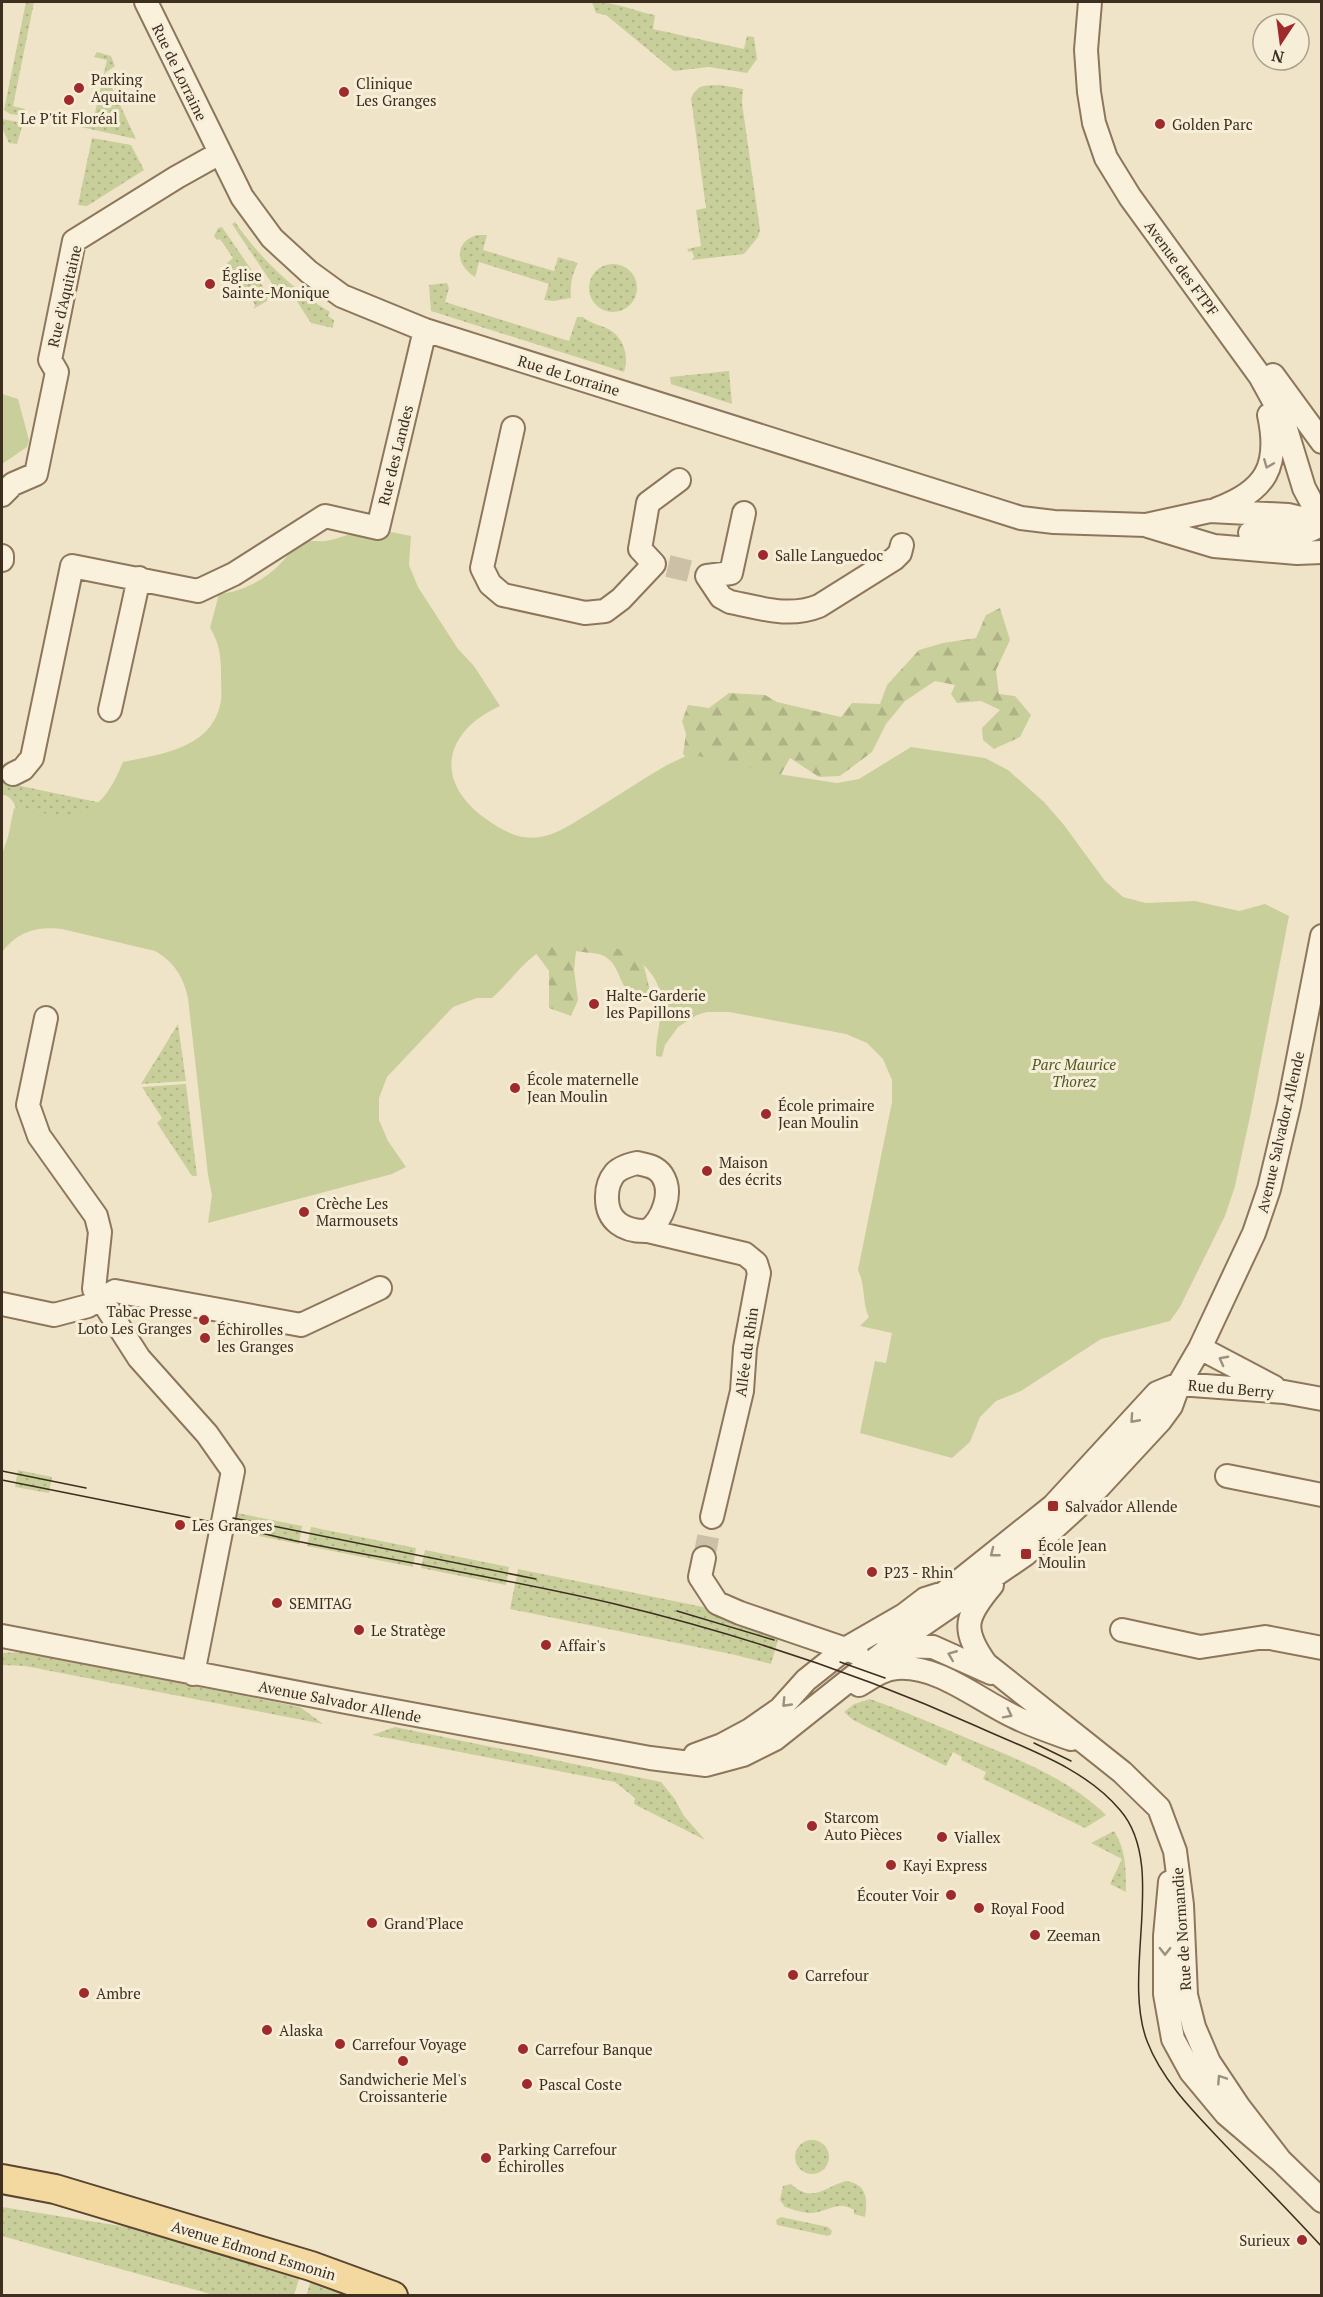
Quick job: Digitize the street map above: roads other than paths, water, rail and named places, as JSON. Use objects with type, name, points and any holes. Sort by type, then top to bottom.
[{"type":"main road","name":"Avenue Edmond Esmonin","points":[[2,2179],[55,2189],[311,2266],[393,2295]]},
{"type":"main road","name":"Avenue Edmond Esmonin","points":[[2,2195],[149,2218]]},
{"type":"street","name":"Rue de Lorraine","points":[[146,2],[242,197],[272,238],[309,272],[342,296],[361,306],[425,330],[998,512],[1044,521],[1146,525],[1210,512],[1288,515],[1322,523]]},
{"type":"street","name":"Avenue des FTPF","points":[[1090,2],[1086,50],[1089,92],[1094,123],[1106,158],[1130,197],[1260,376],[1282,416],[1304,488],[1322,523]]},
{"type":"street","name":"Avenue des FTPF","points":[[1105,2],[1101,16],[1103,88],[1116,150],[1137,190],[1322,442]]},
{"type":"street","points":[[1094,123],[1103,161],[1123,204],[1254,382],[1269,415],[1274,451],[1263,476],[1252,491],[1240,500],[1210,512]]},
{"type":"street","name":"Rue d'Aquitaine","points":[[2,495],[13,484],[36,474],[57,372],[50,360],[74,241],[220,153]]},
{"type":"street","name":"Rue des Landes","points":[[139,578],[198,591],[234,574],[325,516],[378,528],[425,330]]},
{"type":"street","points":[[1282,416],[1322,490]]},
{"type":"street","points":[[513,428],[482,568],[490,584],[503,595],[585,613],[605,611],[661,565],[640,549],[648,503],[679,480]]},
{"type":"street","points":[[744,513],[731,573],[702,575],[721,597],[730,602],[793,613],[819,606],[894,559],[900,554],[902,545]]},
{"type":"street","points":[[1146,525],[1293,536],[1311,531],[1322,523]]},
{"type":"street","name":"Rue de Lorraine","points":[[1146,525],[1214,546],[1297,553],[1322,552]]},
{"type":"street","points":[[13,774],[23,769],[32,758],[72,566],[139,578],[110,710]]},
{"type":"street","name":"Avenue Salvador Allende","points":[[2,1636],[194,1674],[680,1762],[706,1765],[743,1755],[775,1739],[892,1646],[1026,1554],[1097,1489],[1171,1406],[1179,1384],[1200,1348],[1254,1233],[1269,1189],[1289,1105],[1322,936]]},
{"type":"street","points":[[46,1018],[28,1105],[39,1136],[96,1216],[100,1232],[94,1289]]},
{"type":"street","name":"Allée du Rhin","points":[[648,1232],[745,1254],[756,1263],[759,1273],[745,1348],[742,1391],[712,1518]]},
{"type":"street","points":[[2,1304],[54,1315],[88,1306],[115,1290],[300,1325],[380,1288]]},
{"type":"street","points":[[107,1308],[139,1358],[207,1434],[233,1471],[194,1674]]},
{"type":"street","name":"Rue du Berry","points":[[1200,1348],[1284,1392]]},
{"type":"street","name":"Avenue Salvador Allende","points":[[924,1646],[922,1635],[932,1610],[944,1593],[1053,1506],[1157,1393],[1179,1384]]},
{"type":"street","name":"Rue du Berry","points":[[1179,1384],[1284,1392],[1322,1399]]},
{"type":"street","points":[[1227,1476],[1322,1495]]},
{"type":"street","points":[[704,1558],[700,1577],[717,1603],[897,1668],[938,1676]]},
{"type":"street","name":"Rue de Normandie","points":[[1004,1570],[975,1604],[969,1635],[986,1664],[1005,1681]]},
{"type":"street","name":"Avenue Salvador Allende","points":[[680,1762],[722,1745],[750,1730],[780,1709],[817,1671],[845,1649],[904,1615],[926,1599],[944,1593]]},
{"type":"street","points":[[1122,1629],[1200,1647],[1265,1637],[1322,1648]]},
{"type":"street","points":[[807,1635],[815,1649],[817,1671]]},
{"type":"street","points":[[924,1646],[925,1656],[938,1676]]},
{"type":"street","name":"Rue de Normandie","points":[[845,1649],[924,1646],[933,1647],[969,1662],[1005,1681],[1037,1703],[1122,1772],[1159,1808],[1174,1851],[1165,1936],[1165,1994],[1173,2039],[1191,2072],[1226,2114],[1280,2160],[1322,2201]]},
{"type":"street","points":[[806,1714],[818,1692],[842,1663],[845,1649]]},
{"type":"street","name":"Avenue Salvador Allende","points":[[806,1714],[836,1703],[852,1689],[875,1675],[897,1668]]},
{"type":"street","name":"Rue de Normandie","points":[[938,1676],[1016,1718],[1088,1746]]},
{"type":"tunnel","points":[[668,566],[697,573]]},
{"type":"tunnel","points":[[704,1558],[712,1517]]},
{"type":"tram line","points":[[2,1471],[86,1488]]},
{"type":"tram line","points":[[2,1480],[217,1523],[304,1543],[541,1588],[707,1628],[888,1689],[1034,1751],[1072,1771],[1106,1795],[1120,1810],[1134,1833],[1141,1860],[1143,1889],[1140,2014],[1147,2041],[1154,2056],[1162,2071],[1193,2111],[1322,2247]]},
{"type":"tram line","points":[[233,1518],[536,1579]]},
{"type":"tram line","points":[[677,1611],[774,1640]]},
{"type":"tram line","points":[[840,1662],[885,1678]]},
{"type":"tram line","points":[[1034,1743],[1071,1761]]},
{"type":"place","name":"Parking Aquitaine","points":[[79,88]]},
{"type":"place","name":"Clinique Les Granges","points":[[344,92]]},
{"type":"place","name":"Le P'tit Floréal","points":[[69,100]]},
{"type":"place","name":"Golden Parc","points":[[1160,124]]},
{"type":"place","name":"Église Sainte-Monique","points":[[210,284]]},
{"type":"place","name":"Salle Languedoc","points":[[763,555]]},
{"type":"place","name":"Halte-Garderie les Papillons","points":[[594,1004]]},
{"type":"place","name":"École maternelle Jean Moulin","points":[[515,1088]]},
{"type":"place","name":"École primaire Jean Moulin","points":[[766,1114]]},
{"type":"place","name":"Maison des écrits","points":[[707,1171]]},
{"type":"place","name":"Crèche Les Marmousets","points":[[304,1212]]},
{"type":"place","name":"Tabac Presse Loto Les Granges","points":[[204,1320]]},
{"type":"place","name":"Échirolles les Granges","points":[[205,1338]]},
{"type":"place","name":"Salvador Allende","points":[[1053,1506]]},
{"type":"place","name":"Les Granges","points":[[180,1525]]},
{"type":"place","name":"École Jean Moulin","points":[[1026,1554]]},
{"type":"place","name":"P23 - Rhin","points":[[872,1572]]},
{"type":"place","name":"SEMITAG","points":[[277,1603]]},
{"type":"place","name":"Le Stratège","points":[[359,1630]]},
{"type":"place","name":"Affair's","points":[[546,1645]]},
{"type":"place","name":"Starcom Auto Pièces","points":[[812,1826]]},
{"type":"place","name":"Viallex","points":[[942,1837]]},
{"type":"place","name":"Kayi Express","points":[[891,1865]]},
{"type":"place","name":"Écouter Voir","points":[[951,1895]]},
{"type":"place","name":"Royal Food","points":[[979,1908]]},
{"type":"place","name":"Grand'Place","points":[[372,1923]]},
{"type":"place","name":"Zeeman","points":[[1035,1935]]},
{"type":"place","name":"Carrefour","points":[[793,1975]]},
{"type":"place","name":"Ambre","points":[[84,1993]]},
{"type":"place","name":"Alaska","points":[[267,2030]]},
{"type":"place","name":"Carrefour Voyage","points":[[340,2044]]},
{"type":"place","name":"Carrefour Banque","points":[[523,2049]]},
{"type":"place","name":"Sandwicherie Mel's Croissanterie","points":[[403,2061]]},
{"type":"place","name":"Pascal Coste","points":[[527,2084]]},
{"type":"place","name":"Parking Carrefour Échirolles","points":[[486,2158]]},
{"type":"place","name":"Surieux","points":[[1302,2240]]},
{"type":"park label","name":"Parc Maurice Thorez","points":[[1074,1072]]}]
